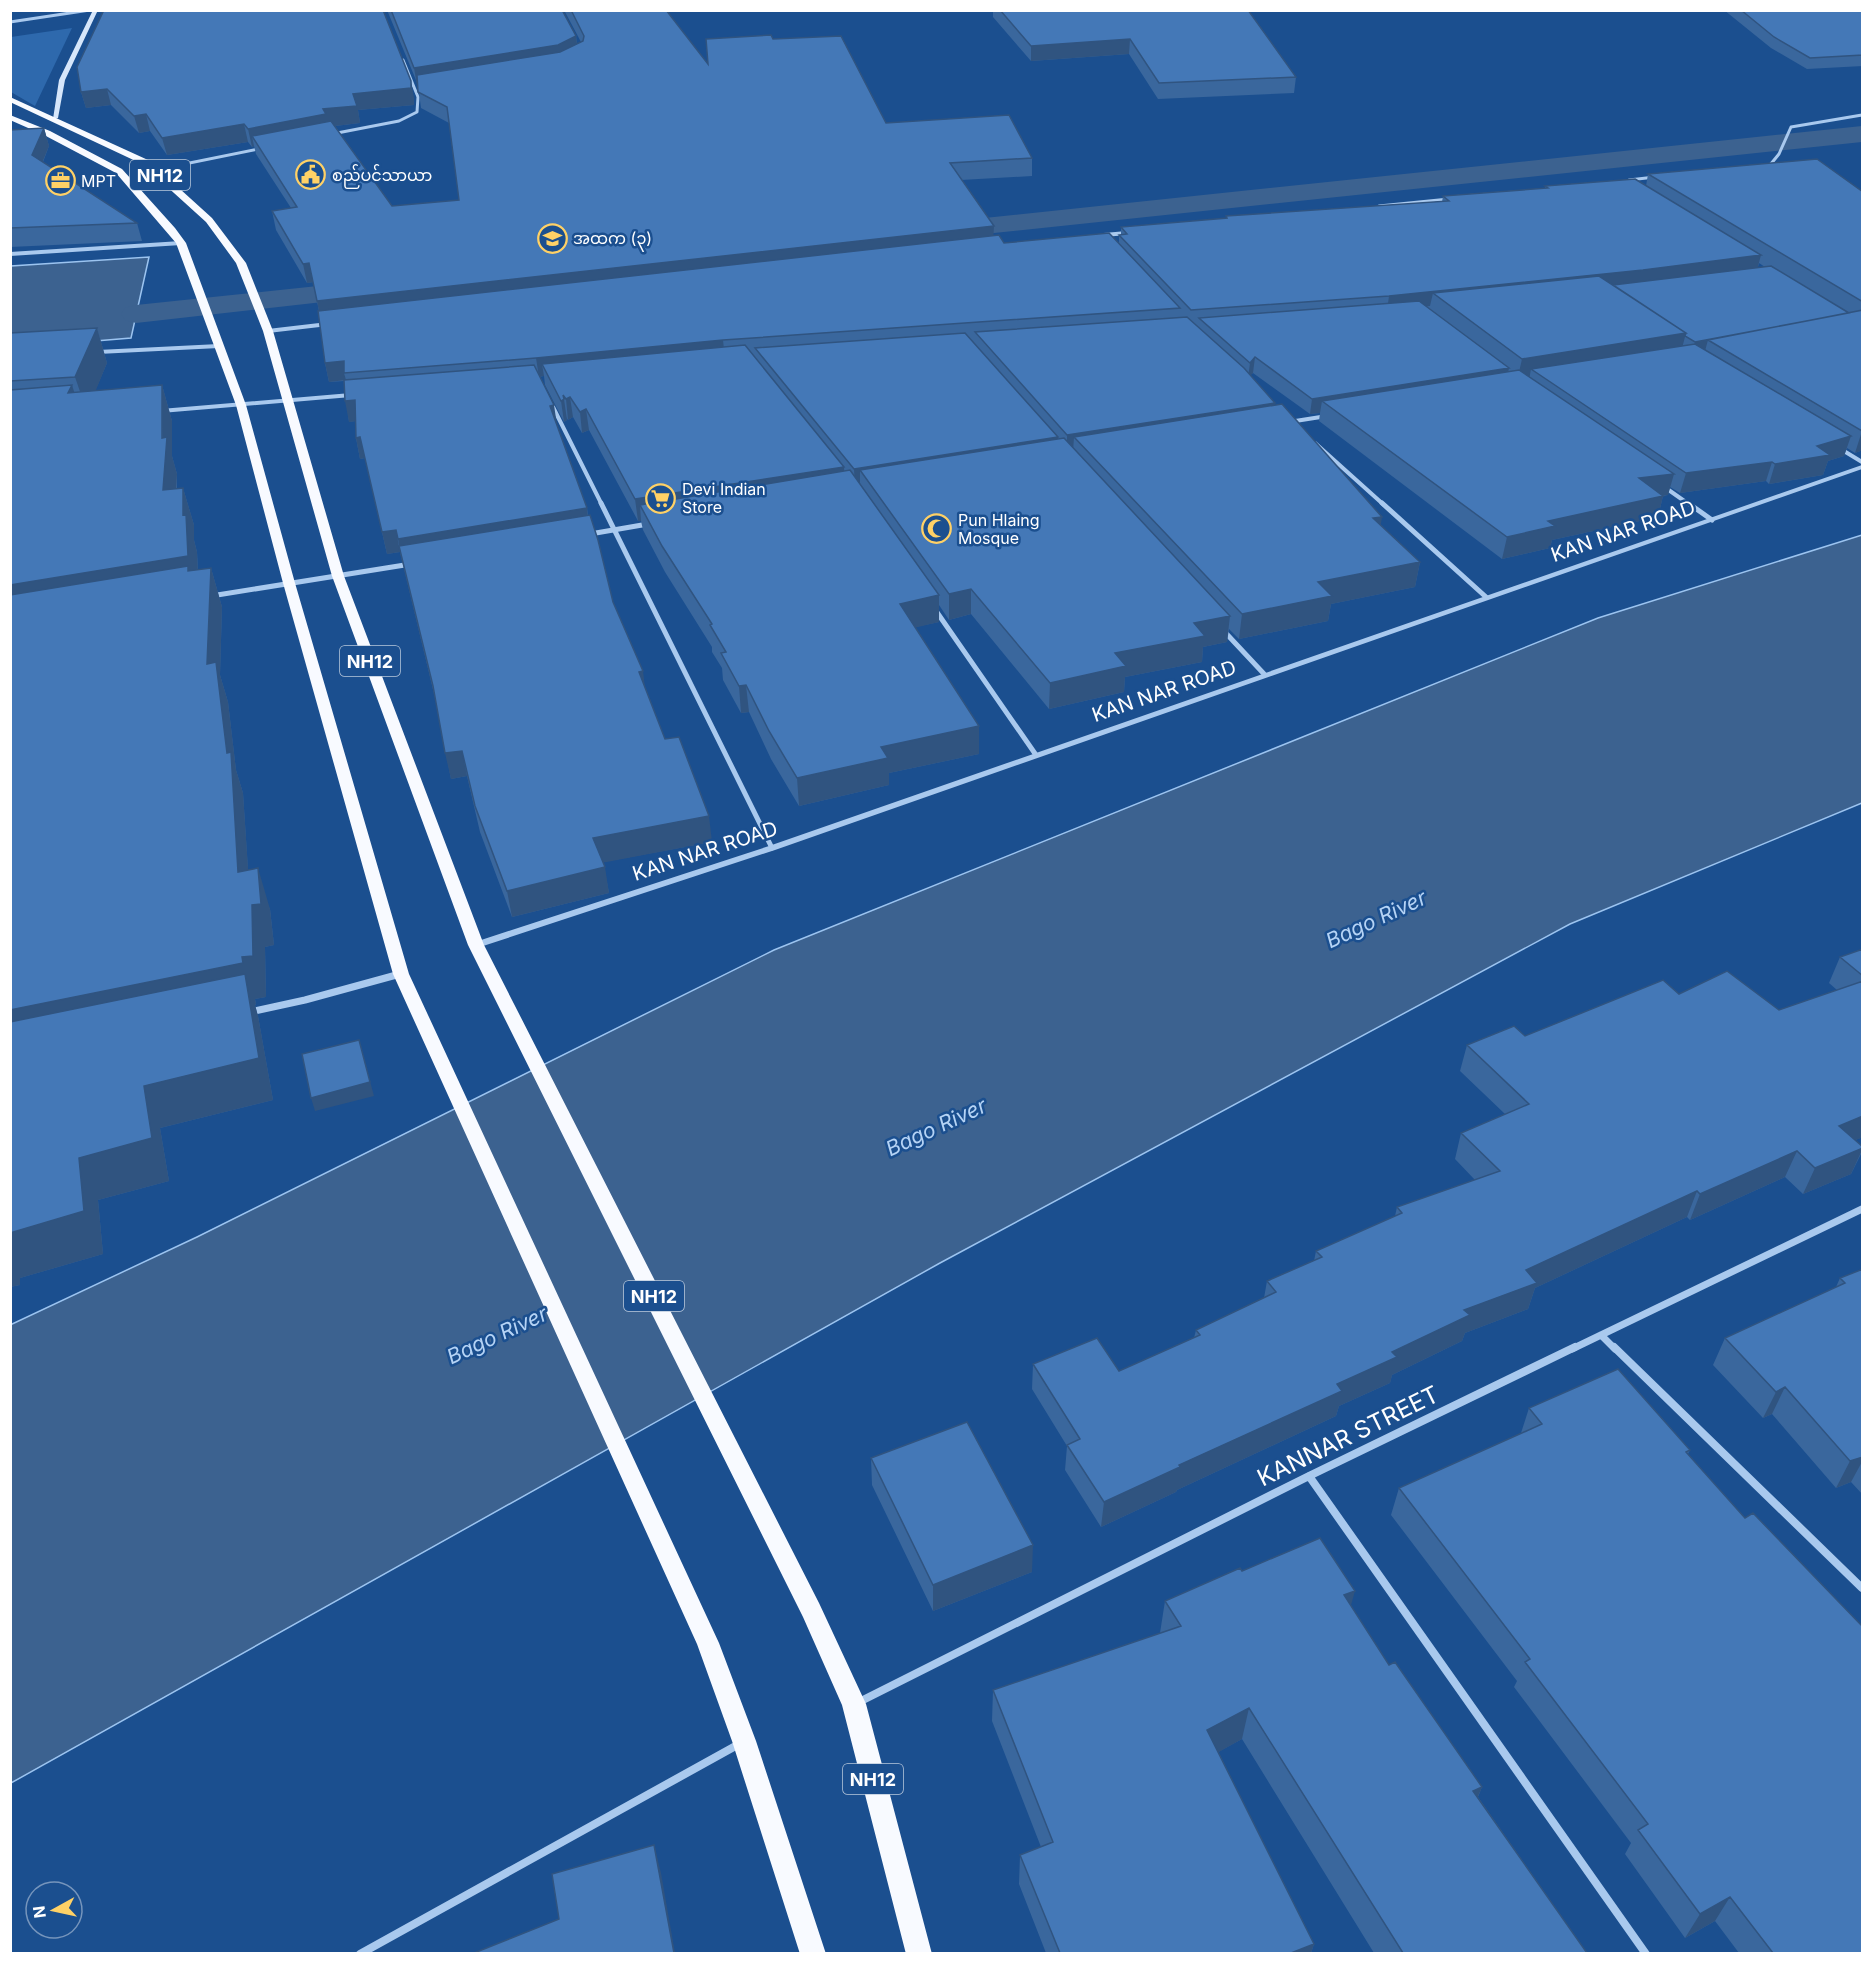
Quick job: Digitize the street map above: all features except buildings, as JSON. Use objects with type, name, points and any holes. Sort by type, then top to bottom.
[{"type":"highway","name":"NH12","points":[[10,99],[55,118],[145,162],[209,220],[240,263],[268,331],[338,576],[476,945],[811,1610],[854,1704],[919,1953]]},
{"type":"highway","name":"NH12","points":[[10,117],[119,171],[181,243],[241,405],[289,583],[401,974],[708,1643],[744,1741],[813,1953]]},
{"type":"main road","points":[[55,118],[62,80],[96,10]]},
{"type":"street","points":[[10,22],[90,10]]},
{"type":"street","points":[[330,135],[399,121],[417,112],[418,98],[403,59]]},
{"type":"street","points":[[415,89],[426,87]]},
{"type":"street","points":[[1758,166],[1770,165],[1779,154],[1791,128],[1863,115]]},
{"type":"street","points":[[155,170],[272,147]]},
{"type":"street","points":[[1618,182],[1665,176]]},
{"type":"street","points":[[1374,207],[1455,198]]},
{"type":"street","points":[[1108,244],[1100,236],[1134,232]]},
{"type":"street","points":[[10,254],[181,243]]},
{"type":"street","points":[[268,331],[339,323]]},
{"type":"street","points":[[92,352],[218,342]]},
{"type":"street","points":[[160,411],[356,394]]},
{"type":"street","points":[[550,402],[772,848]]},
{"type":"street","points":[[1283,414],[1301,430]]},
{"type":"street","points":[[1280,424],[1339,414]]},
{"type":"street","points":[[1310,438],[1486,597]]},
{"type":"street","points":[[1832,443],[1863,462]]},
{"type":"street","name":"KAN NAR ROAD","points":[[476,945],[772,848],[1863,466]]},
{"type":"street","points":[[1653,480],[1712,520]]},
{"type":"street","points":[[580,535],[649,524]]},
{"type":"street","points":[[208,597],[419,562]]},
{"type":"street","points":[[928,599],[1036,755]]},
{"type":"street","points":[[1216,623],[1265,675]]},
{"type":"street","points":[[237,1015],[401,974]]},
{"type":"street","name":"KANNAR STREET","points":[[854,1704],[1309,1476],[1863,1209]]},
{"type":"street","points":[[1601,1335],[1863,1588]]},
{"type":"street","points":[[1309,1476],[1646,1953]]},
{"type":"street","points":[[360,1953],[744,1741]]},
{"type":"shaded area","points":[[72,28],[35,106],[11,92],[11,37]]},
{"type":"water","points":[[149,257],[131,338],[11,348],[11,266]]},
{"type":"water","name":"Bago River","points":[[1862,535],[1862,803],[1570,924],[940,1263],[11,1783],[10,1325],[197,1237],[774,950],[1598,618]]},
{"type":"waterway","points":[[927,232],[1862,134]]},
{"type":"waterway","points":[[136,314],[384,288]]},
{"type":"place","name":"စည်ပင်သာယာ","points":[[311,175]]},
{"type":"place","name":"MPT","points":[[60,181]]},
{"type":"place","name":"အထက (၃)","points":[[552,238]]},
{"type":"place","name":"Devi Indian Store","points":[[661,498]]},
{"type":"place","name":"Pun Hlaing Mosque","points":[[937,529]]}]
